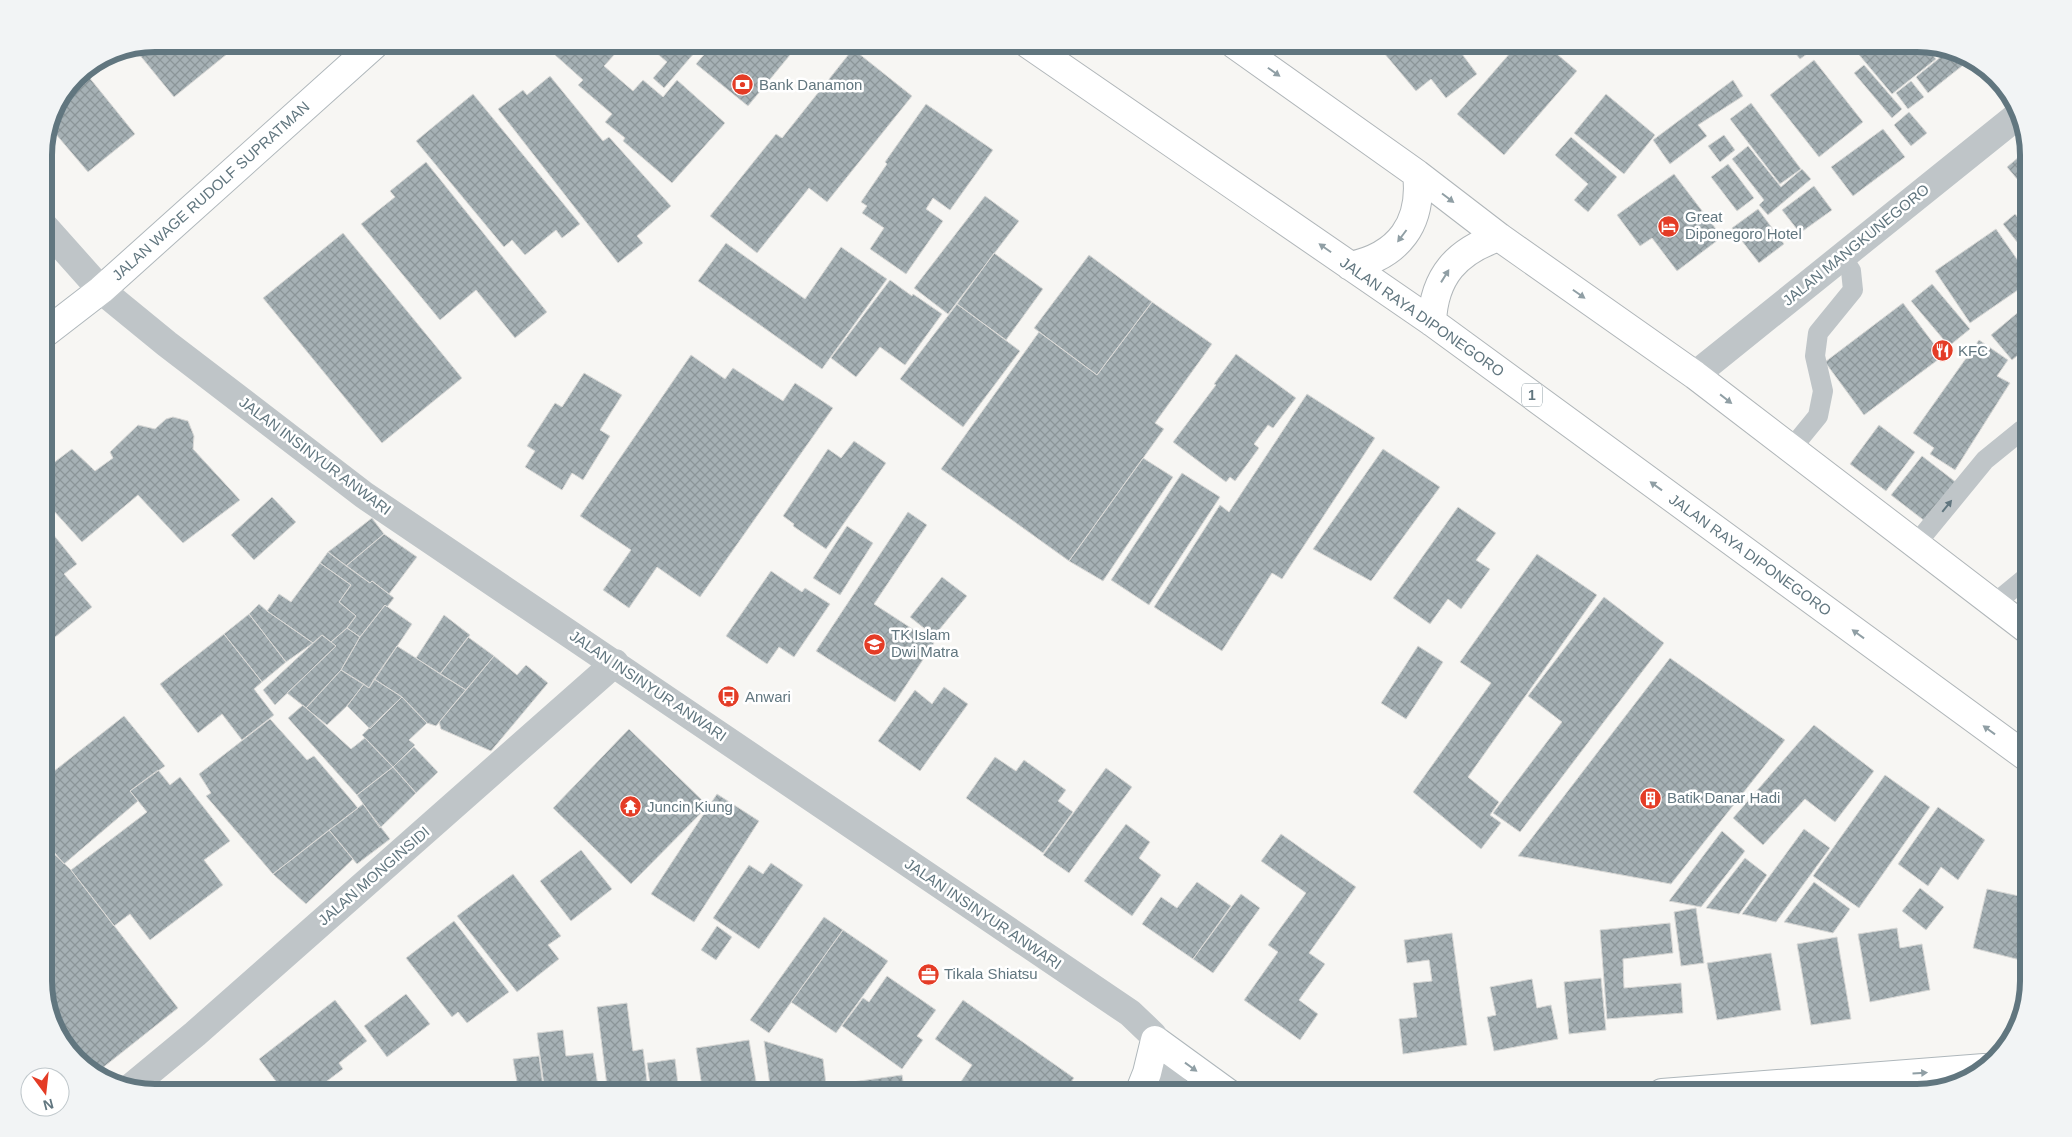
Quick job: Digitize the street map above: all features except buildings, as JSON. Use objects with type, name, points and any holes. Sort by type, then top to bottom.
[{"type":"main road","name":"JALAN RAYA DIPONEGORO","points":[[1040,52],[1432,322],[2020,752]]},
{"type":"main road","points":[[1246,52],[1416,174],[1499,237],[1694,375],[2020,624]]},
{"type":"main road","name":"JALAN WAGE RUDOLF SUPRATMAN","points":[[53,327],[101,290],[365,53]]},
{"type":"main road","points":[[1350,266],[1378,258],[1402,239],[1411,224],[1417,208],[1419,191],[1416,174]]},
{"type":"main road","points":[[1432,322],[1436,295],[1448,271],[1458,258],[1470,249],[1499,237]]},
{"type":"main road","points":[[1143,1084],[1148,1073],[1155,1040],[1216,1084]]},
{"type":"main road","points":[[1778,1084],[1970,1069]]},
{"type":"street","name":"JALAN MANGKUNEGORO","points":[[1694,375],[2013,120]]},
{"type":"street","name":"JALAN INSINYUR ANWARI","points":[[53,236],[101,290],[167,344],[364,495],[1130,1013],[1150,1032],[1155,1040],[1172,1084]]},
{"type":"street","name":"JALAN MONGINSIDI","points":[[137,1083],[195,1034],[615,663]]},
{"type":"lane","points":[[1791,449],[1818,416],[1823,391],[1815,356],[1818,333],[1853,290],[1851,271],[1842,257]]},
{"type":"lane","points":[[1916,544],[1985,460],[2019,432]]},
{"type":"lane","points":[[1994,604],[2020,583]]},
{"type":"place","name":"Bank Danamon","points":[[743,85]]},
{"type":"place","name":"Great Diponegoro Hotel","points":[[1669,226]]},
{"type":"place","name":"KFC","points":[[1942,351]]},
{"type":"place","name":"TK Islam Dwi Matra","points":[[875,644]]},
{"type":"place","name":"Anwari","points":[[729,697]]},
{"type":"place","name":"Batik Danar Hadi","points":[[1651,798]]},
{"type":"place","name":"Juncin Kiung","points":[[631,807]]},
{"type":"place","name":"Tikala Shiatsu","points":[[928,974]]}]
